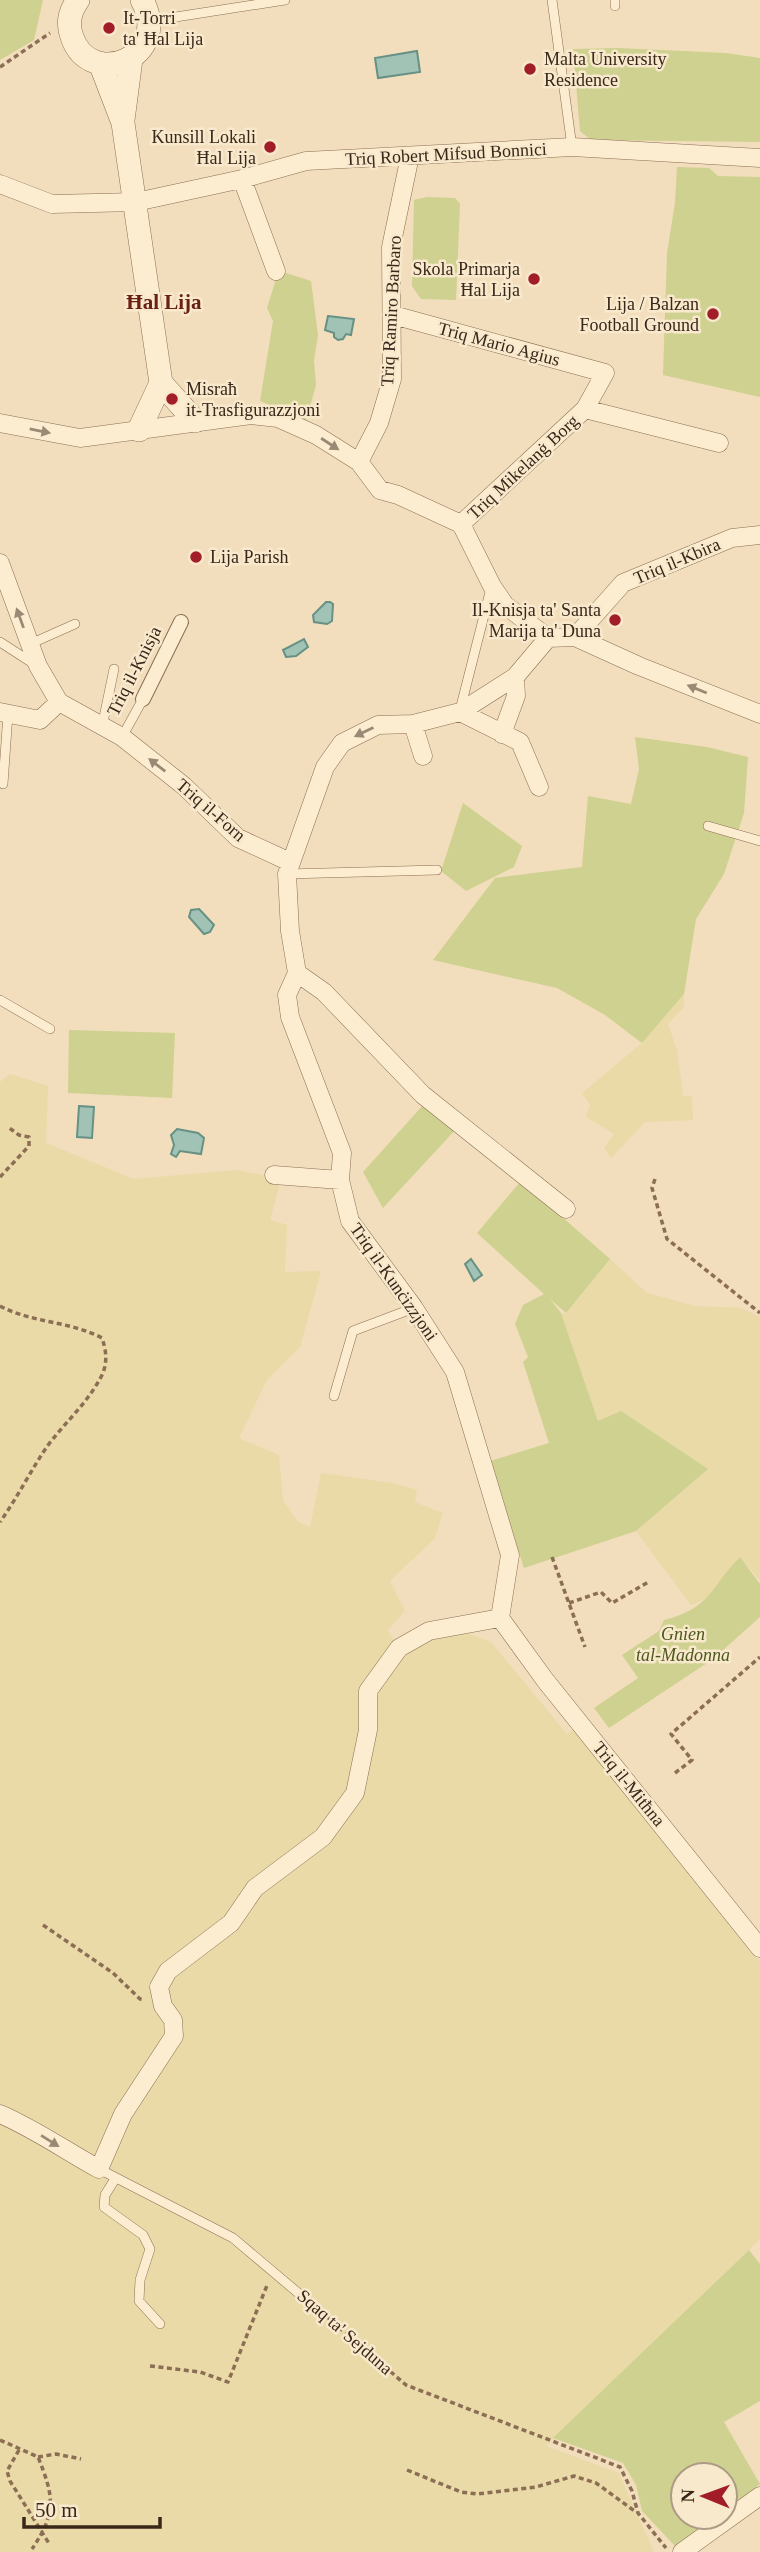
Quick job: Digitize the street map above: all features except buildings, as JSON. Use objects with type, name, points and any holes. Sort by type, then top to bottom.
[{"type":"street","points":[[74,9],[70,32],[74,44],[82,54],[100,63],[118,64],[141,50],[147,38],[146,11]]},
{"type":"street","points":[[123,123],[131,58]]},
{"type":"street","points":[[100,63],[123,123],[160,383],[139,430]]},
{"type":"street","name":"Triq Robert Mifsud Bonnici","points":[[0,184],[52,204],[136,202],[242,179],[306,161],[572,147],[760,158]]},
{"type":"street","name":"Triq Ramiro Barbaro","points":[[359,462],[379,423],[392,379],[391,247],[410,156]]},
{"type":"street","points":[[242,179],[276,271]]},
{"type":"street","name":"Triq Mario Agius","points":[[393,315],[605,373]]},
{"type":"street","name":"Triq Mikelanġ Borg","points":[[461,524],[585,409],[605,373]]},
{"type":"street","points":[[160,383],[195,421]]},
{"type":"street","points":[[585,409],[719,443]]},
{"type":"street","points":[[0,423],[80,438],[251,415],[278,418],[316,435],[359,462],[380,490],[398,495],[461,524],[492,586],[505,605],[548,638],[575,637],[639,666],[760,714]]},
{"type":"street","name":"Triq il-Kbira","points":[[575,637],[623,583],[732,538],[760,536]]},
{"type":"street","name":"Triq il-Forn","points":[[0,562],[38,666],[59,702],[121,737],[184,786],[238,838],[288,868]]},
{"type":"street","name":"Triq il-Knisja","points":[[144,699],[181,622]]},
{"type":"street","points":[[288,868],[325,767],[342,743],[378,725],[413,724],[460,712],[515,677],[548,638]]},
{"type":"street","points":[[502,734],[516,696],[515,677]]},
{"type":"street","points":[[4,713],[40,720],[59,702]]},
{"type":"street","points":[[460,712],[520,742],[539,788]]},
{"type":"street","points":[[413,724],[423,756]]},
{"type":"street","name":"Triq il-Kunċizzjoni","points":[[288,868],[289,931],[297,973],[287,995],[290,1017],[342,1153],[340,1180],[350,1221],[414,1308],[455,1371],[510,1555],[500,1618]]},
{"type":"street","points":[[297,973],[324,992],[423,1095],[566,1209]]},
{"type":"street","points":[[274,1174],[340,1180]]},
{"type":"street","points":[[99,2169],[123,2114],[174,2036],[173,2020],[163,2006],[159,1987],[168,1971],[232,1923],[255,1888],[323,1837],[355,1793],[368,1730],[368,1691],[399,1648],[429,1631],[500,1618]]},
{"type":"street","name":"Triq il-Mitħna","points":[[500,1618],[545,1680],[759,1946]]},
{"type":"street","name":"Sqaq ta' Sejduna","points":[[0,2114],[23,2124],[99,2169]]},
{"type":"street","points":[[682,2552],[760,2496]]},
{"type":"lane","points":[[146,11],[285,0]]},
{"type":"lane","points":[[552,0],[572,147]]},
{"type":"lane","points":[[460,712],[492,586]]},
{"type":"lane","points":[[30,644],[75,624]]},
{"type":"lane","points":[[0,642],[38,666]]},
{"type":"lane","points":[[102,727],[114,669]]},
{"type":"lane","name":"Triq il-Knisja","points":[[121,737],[144,699]]},
{"type":"lane","points":[[3,784],[4,713]]},
{"type":"lane","points":[[708,826],[760,841]]},
{"type":"lane","points":[[288,868],[437,870]]},
{"type":"lane","points":[[0,1000],[50,1029]]},
{"type":"lane","points":[[334,1396],[353,1331],[414,1308]]},
{"type":"lane","name":"Sqaq ta' Sejduna","points":[[99,2169],[233,2238],[316,2308]]},
{"type":"lane","points":[[116,2179],[105,2195],[104,2207],[143,2235],[150,2249],[140,2280],[139,2301],[160,2324]]},
{"type":"path","points":[[0,67],[74,9]]},
{"type":"path","points":[[0,1177],[29,1146],[29,1137],[19,1135],[8,1127]]},
{"type":"path","points":[[655,1179],[653,1188],[667,1239],[760,1313]]},
{"type":"path","points":[[0,1306],[12,1312],[85,1329],[102,1338],[107,1353],[103,1372],[87,1399],[47,1447],[19,1496],[0,1522]]},
{"type":"path","points":[[552,1557],[585,1647]]},
{"type":"path","points":[[569,1603],[601,1592],[612,1603],[650,1581]]},
{"type":"path","points":[[675,1773],[692,1760],[671,1734],[760,1657]]},
{"type":"path","points":[[43,1925],[113,1973],[140,1999],[163,2006]]},
{"type":"path","points":[[150,2366],[200,2372],[228,2382],[272,2271]]},
{"type":"path","name":"Sqaq ta' Sejduna","points":[[316,2308],[406,2385],[620,2467],[632,2491],[638,2513],[670,2552]]},
{"type":"path","points":[[0,2440],[38,2457],[56,2454],[81,2459]]},
{"type":"path","points":[[19,2450],[7,2471],[10,2481],[50,2545]]},
{"type":"path","points":[[32,2549],[43,2532],[51,2511],[46,2478],[38,2457]]},
{"type":"path","points":[[407,2470],[461,2492],[477,2494],[536,2487],[574,2476],[596,2483],[638,2513]]},
{"type":"shaded area","points":[[417,51],[420,72],[378,78],[375,58]]},
{"type":"shaded area","points":[[328,316],[354,319],[351,335],[346,334],[343,339],[338,340],[334,333],[325,330]]},
{"type":"shaded area","points":[[326,602],[333,604],[332,621],[327,624],[314,622],[313,615]]},
{"type":"shaded area","points":[[304,639],[308,647],[296,656],[286,657],[283,650]]},
{"type":"shaded area","points":[[199,909],[214,925],[210,932],[204,934],[189,917],[191,910]]},
{"type":"shaded area","points":[[684,994],[684,1007],[668,1024],[677,1050],[683,1096],[692,1096],[693,1120],[645,1122],[611,1158],[604,1148],[614,1134],[586,1117],[590,1105],[582,1093],[642,1043]]},
{"type":"shaded area","points":[[10,1074],[48,1086],[46,1143],[134,1179],[237,1170],[281,1179],[270,1220],[287,1225],[285,1272],[321,1271],[300,1347],[267,1380],[239,1438],[279,1455],[283,1500],[298,1522],[310,1527],[321,1473],[392,1483],[417,1490],[415,1502],[443,1513],[435,1538],[390,1581],[405,1611],[388,1630],[395,1643],[458,1630],[491,1642],[567,1734],[577,1728],[700,1879],[760,1962],[760,2239],[546,2446],[619,2473],[654,2552],[0,2552],[0,1082]]},
{"type":"shaded area","points":[[79,1106],[94,1107],[92,1138],[77,1137]]},
{"type":"shaded area","points":[[177,1129],[198,1133],[204,1138],[201,1154],[180,1151],[176,1157],[171,1154],[174,1145],[171,1135]]},
{"type":"shaded area","points":[[471,1259],[482,1275],[474,1281],[465,1264]]},
{"type":"shaded area","points":[[610,1259],[647,1293],[695,1306],[741,1308],[760,1317],[760,1580],[739,1557],[710,1597],[691,1605],[636,1531],[708,1469],[598,1421],[561,1313],[566,1313]]},
{"type":"green space","points":[[0,0],[43,0],[34,40],[0,60]]},
{"type":"green space","points":[[618,48],[726,53],[760,58],[760,142],[591,140],[580,131],[573,49]]},
{"type":"green space","name":"Lija / Balzan Football Ground","points":[[677,167],[709,168],[718,176],[760,177],[760,397],[663,375],[667,253],[675,203]]},
{"type":"green space","points":[[427,197],[455,198],[460,204],[456,300],[421,299],[412,286],[414,200]]},
{"type":"green space","points":[[286,273],[311,281],[318,335],[314,361],[316,385],[306,421],[260,401],[273,321],[267,308],[277,276]]},
{"type":"green space","points":[[635,737],[707,747],[748,757],[744,813],[724,874],[696,919],[684,994],[642,1043],[605,1015],[557,988],[433,960],[495,878],[582,867],[588,796],[631,804],[639,769]]},
{"type":"green space","points":[[463,803],[522,846],[514,867],[466,891],[441,871]]},
{"type":"green space","points":[[69,1030],[175,1033],[172,1098],[68,1093]]},
{"type":"green space","points":[[424,1104],[457,1128],[383,1208],[363,1172]]},
{"type":"green space","points":[[521,1181],[610,1259],[566,1313],[550,1299],[561,1313],[598,1421],[621,1411],[708,1469],[636,1531],[524,1568],[490,1461],[549,1443],[523,1362],[528,1357],[515,1324],[523,1305],[544,1294],[477,1233]]},
{"type":"green space","name":"Gnien tal-Madonna","points":[[740,1557],[760,1584],[760,1617],[713,1659],[609,1728],[594,1708],[638,1678],[622,1655],[659,1631],[664,1620],[680,1615],[701,1603]]},
{"type":"green space","points":[[749,2250],[760,2264],[760,2401],[724,2422],[760,2484],[739,2500],[739,2461],[669,2461],[669,2531],[699,2531],[677,2548],[642,2511],[636,2485],[623,2463],[553,2438]]},
{"type":"place","name":"It-Torri ta' Ħal Lija","points":[[109,28]]},
{"type":"place","name":"Malta University Residence","points":[[530,69]]},
{"type":"place","name":"Kunsill Lokali Ħal Lija","points":[[270,147]]},
{"type":"place","name":"Skola Primarja Ħal Lija","points":[[534,279]]},
{"type":"place","name":"Lija / Balzan Football Ground","points":[[713,314]]},
{"type":"place","name":"Misraħ it-Trasfigurazzjoni","points":[[172,399]]},
{"type":"place","name":"Lija Parish","points":[[196,557]]},
{"type":"place","name":"Il-Knisja ta' Santa Marija ta' Duna","points":[[615,620]]},
{"type":"district","name":"Ħal Lija","points":[[164,302]]}]
